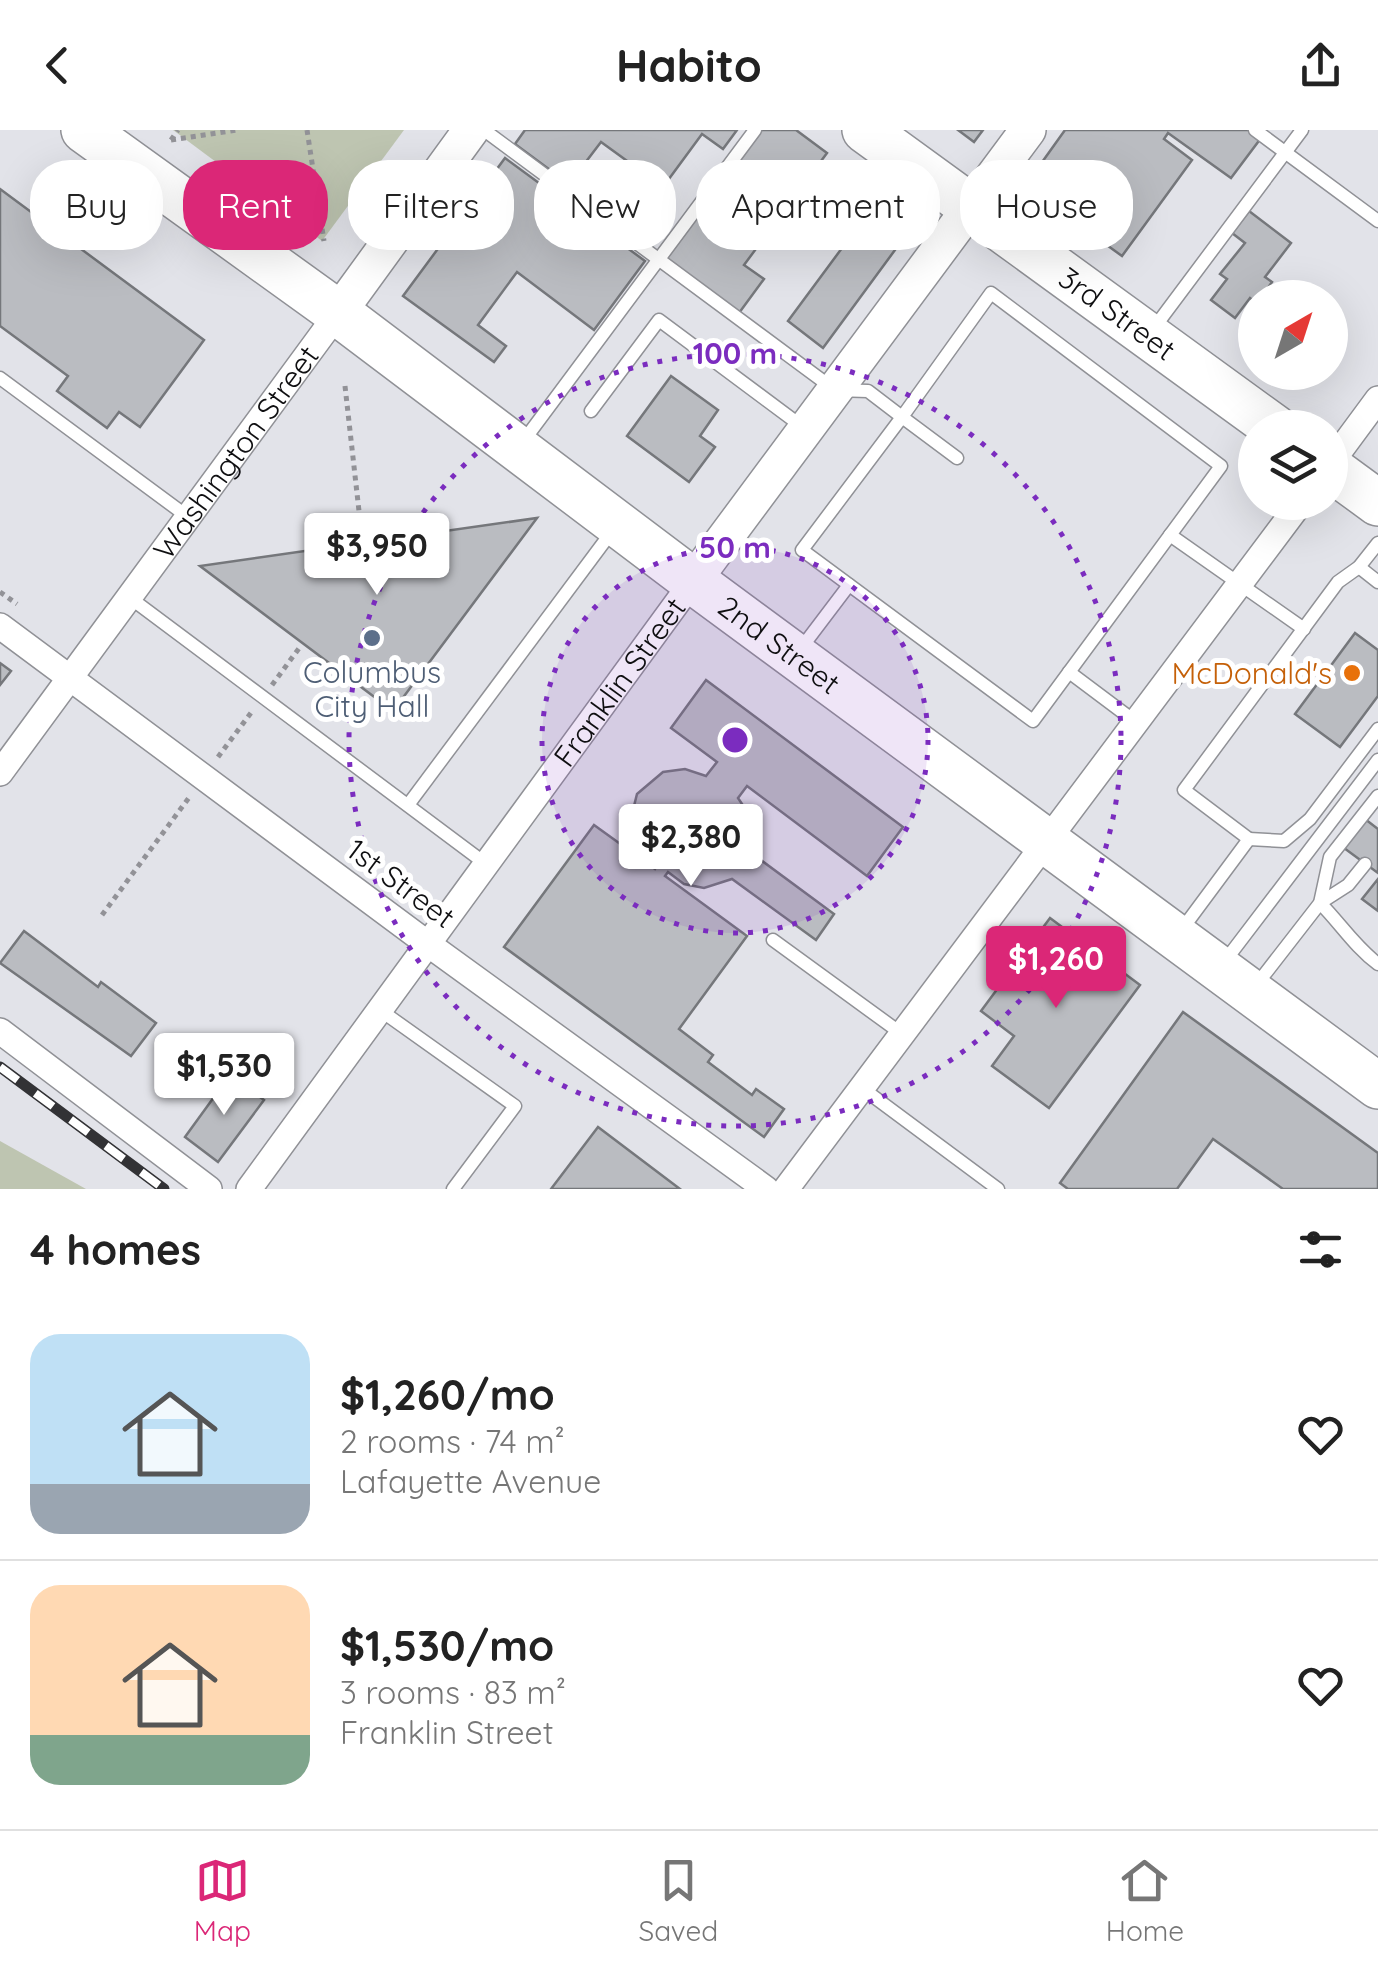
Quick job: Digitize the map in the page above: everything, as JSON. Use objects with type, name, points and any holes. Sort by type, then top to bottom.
[{"type":"highway","name":"2nd Street","points":[[84,130],[338,313],[1047,844],[1370,1075]]},
{"type":"highway","name":"3rd Street","points":[[865,130],[960,199]]},
{"type":"highway","name":"3rd Street","points":[[1030,250],[1250,410]]},
{"type":"highway","points":[[1348,480],[1378,503]]},
{"type":"street","name":"Washington Street","points":[[0,774],[471,130]]},
{"type":"street","name":"Franklin Street","points":[[1006,160],[1028,130]]},
{"type":"street","name":"Franklin Street","points":[[249,1189],[693,581],[960,224]]},
{"type":"street","points":[[1348,441],[1378,399]]},
{"type":"street","points":[[786,1189],[1288,520]]},
{"type":"street","name":"1st Street","points":[[0,626],[766,1189]]},
{"type":"street","points":[[0,1031],[209,1189]]},
{"type":"lane","points":[[484,130],[836,390],[868,392],[956,458]]},
{"type":"lane","points":[[517,449],[755,130]]},
{"type":"lane","points":[[1254,130],[1378,221]]},
{"type":"lane","points":[[1149,336],[1302,130]]},
{"type":"lane","points":[[990,293],[1222,466],[1032,721],[802,550],[902,417],[990,293]]},
{"type":"lane","points":[[591,411],[658,320],[806,429]]},
{"type":"lane","points":[[0,378],[188,517]]},
{"type":"lane","points":[[408,805],[618,524]]},
{"type":"lane","points":[[1170,535],[1304,629]]},
{"type":"lane","points":[[1378,543],[1359,567],[1338,582],[1184,790],[1249,838],[1284,842],[1310,820],[1378,729]]},
{"type":"lane","points":[[1359,567],[1378,582]]},
{"type":"lane","points":[[795,657],[848,585]]},
{"type":"lane","points":[[129,597],[486,864]]},
{"type":"lane","points":[[1069,672],[1137,723]]},
{"type":"lane","points":[[1235,981],[1378,760]]},
{"type":"lane","points":[[1320,903],[1330,857],[1378,796]]},
{"type":"lane","points":[[1176,938],[1249,838]]},
{"type":"lane","points":[[1235,981],[1320,903],[1348,886],[1365,864]]},
{"type":"lane","points":[[1320,903],[1340,922],[1362,953],[1378,964]]},
{"type":"lane","points":[[773,940],[902,1034]]},
{"type":"lane","points":[[380,1010],[514,1106],[453,1189]]},
{"type":"lane","points":[[862,1088],[998,1189]]},
{"type":"path","points":[[178,130],[171,140],[237,130]]},
{"type":"path","points":[[308,130],[312,160]]},
{"type":"path","points":[[344,386],[361,530]]},
{"type":"green space","points":[[173,130],[404,130],[382,160],[348,160],[348,206],[328,233],[328,160],[213,160]]},
{"type":"green space","points":[[0,1141],[86,1189],[0,1189]]},
{"type":"building","points":[[525,130],[737,130],[723,149],[702,134],[676,169],[676,160],[626,160],[601,142],[587,160],[537,160],[515,144]]},
{"type":"building","points":[[761,130],[796,130],[827,153],[822,160],[739,160]]},
{"type":"building","points":[[958,130],[983,130],[974,142]]},
{"type":"building","points":[[1065,130],[1249,130],[1261,138],[1231,178],[1168,133],[1164,139],[1192,160],[1133,241],[1133,160],[1044,160]]},
{"type":"building","points":[[514,165],[534,179],[534,250],[630,250],[645,261],[594,330],[517,272],[478,325],[506,346],[494,362],[403,296],[437,250],[514,250]]},
{"type":"building","points":[[0,189],[30,211],[30,250],[82,250],[204,340],[140,427],[119,412],[107,428],[57,391],[68,376],[0,326]]},
{"type":"building","points":[[1249,211],[1291,243],[1265,277],[1269,280],[1238,280],[1235,318],[1211,300],[1227,279],[1220,274],[1245,243],[1232,233]]},
{"type":"building","points":[[696,218],[696,250],[755,250],[744,265],[764,279],[739,313],[666,259]]},
{"type":"building","points":[[841,250],[895,250],[823,348],[788,321]]},
{"type":"building","points":[[671,376],[718,410],[700,436],[715,447],[689,482],[627,436]]},
{"type":"building","name":"Columbus City Hall","points":[[537,518],[393,711],[200,566]]},
{"type":"building","name":"McDonald's","points":[[1355,633],[1378,650],[1378,696],[1340,747],[1295,714]]},
{"type":"building","points":[[0,663],[11,671],[0,685]]},
{"type":"building","points":[[706,680],[903,827],[867,876],[747,786],[738,798],[752,819],[754,839],[750,852],[834,914],[816,940],[732,879],[704,888],[684,884],[668,872],[665,876],[747,936],[679,1029],[713,1055],[708,1062],[752,1095],[756,1089],[784,1109],[764,1137],[504,947],[594,825],[655,869],[659,863],[644,852],[634,835],[632,814],[637,794],[663,772],[685,769],[706,776],[717,762],[671,728]]},
{"type":"building","points":[[1365,819],[1378,829],[1378,873],[1344,848]]},
{"type":"building","points":[[1378,879],[1378,911],[1362,899]]},
{"type":"building","points":[[1050,918],[1140,985],[1049,1108],[992,1066],[1014,1036],[981,1011]]},
{"type":"building","points":[[24,931],[98,987],[101,982],[156,1023],[131,1056],[0,963]]},
{"type":"building","points":[[1183,1012],[1378,1153],[1378,1189],[1283,1189],[1213,1139],[1177,1189],[1068,1189],[1060,1183]]},
{"type":"building","points":[[230,1075],[264,1100],[218,1162],[185,1137]]},
{"type":"building","points":[[598,1127],[680,1189],[551,1189]]},
{"type":"railway","points":[[0,1067],[164,1189]]},
{"type":"place","name":"Columbus City Hall","points":[[372,638]]},
{"type":"place","name":"McDonald's","points":[[1352,673]]}]
